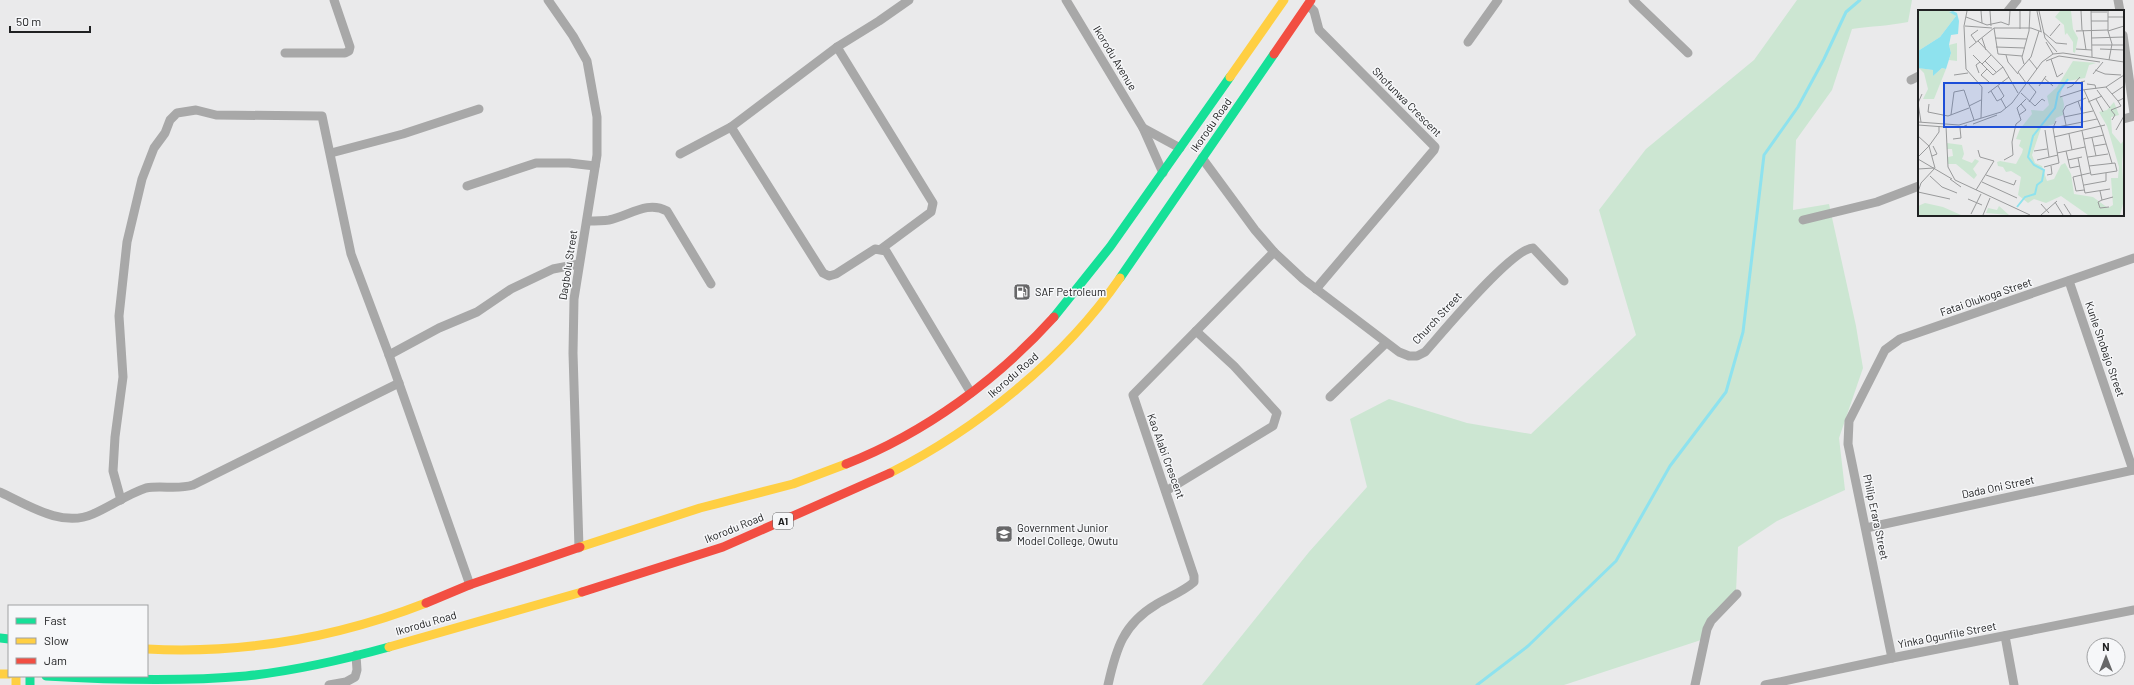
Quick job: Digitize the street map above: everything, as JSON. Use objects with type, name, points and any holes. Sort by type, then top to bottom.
[{"type":"main road","name":"Ikorodu Road","points":[[148,649],[239,650],[274,645],[357,626],[405,610],[470,585],[710,504],[793,484],[835,468],[916,429],[971,393],[1033,340],[1059,312],[1089,276],[1163,173],[1280,2]]},
{"type":"main road","name":"Ikorodu Road","points":[[62,677],[124,680],[219,678],[275,672],[356,655],[630,579],[725,546],[835,499],[922,457],[954,437],[1017,390],[1089,319],[1114,287],[1202,158],[1280,48],[1310,2]]},
{"type":"main road","points":[[59,685],[78,678]]},
{"type":"street","points":[[285,53],[346,54],[349,51],[350,47],[334,0]]},
{"type":"street","name":"Dagbolu Street","points":[[548,0],[573,36],[586,61],[597,117],[598,144],[574,299],[573,353],[579,548]]},
{"type":"street","points":[[680,154],[730,127],[836,47],[879,21],[909,0]]},
{"type":"street","name":"Ikorodu Avenue","points":[[1066,0],[1143,128],[1163,173]]},
{"type":"street","points":[[1468,42],[1498,0]]},
{"type":"street","points":[[1633,0],[1688,53]]},
{"type":"street","points":[[2009,10],[2017,0]]},
{"type":"street","points":[[2118,0],[2120,10]]},
{"type":"street","name":"Shofunwa Crescent","points":[[1310,2],[1319,30],[1435,147],[1316,289]]},
{"type":"street","points":[[2124,42],[2134,114],[2124,119]]},
{"type":"street","points":[[836,47],[933,203],[931,212],[881,249]]},
{"type":"street","points":[[331,153],[403,134],[479,109]]},
{"type":"street","points":[[121,500],[113,471],[115,437],[123,377],[119,316],[127,242],[142,179],[154,148],[165,133],[170,120],[177,113],[196,110],[216,115],[322,116],[351,254],[389,355],[470,585]]},
{"type":"street","points":[[730,127],[823,273],[829,276],[836,274],[876,249],[886,251],[971,393]]},
{"type":"street","points":[[1143,128],[1180,148]]},
{"type":"street","name":"Church Street","points":[[1202,158],[1255,230],[1274,252],[1316,289],[1386,343],[1409,356],[1417,356],[1425,352],[1494,276],[1528,248],[1533,248],[1564,281]]},
{"type":"street","points":[[467,186],[536,163],[569,163],[595,166]]},
{"type":"street","points":[[1803,220],[1878,202],[1918,186]]},
{"type":"street","points":[[587,221],[609,220],[648,206],[659,206],[667,211],[711,284]]},
{"type":"street","name":"Kao Alabi Crescent","points":[[1108,685],[1120,640],[1134,621],[1147,610],[1194,582],[1194,576],[1133,395],[1274,252]]},
{"type":"street","name":"Fatai Olukoga Street","points":[[1866,385],[1885,350],[1900,339],[2134,258]]},
{"type":"street","points":[[389,355],[439,328],[477,312],[511,289],[553,269],[580,264]]},
{"type":"street","name":"Kunle Shobajo Street","points":[[2069,281],[2133,470]]},
{"type":"street","points":[[1166,491],[1273,426],[1277,418],[1277,413],[1234,366],[1196,331]]},
{"type":"street","points":[[1330,397],[1386,343]]},
{"type":"street","points":[[0,492],[45,513],[68,518],[80,518],[93,514],[146,488],[182,488],[193,485],[399,383]]},
{"type":"street","name":"Philip Erara Street","points":[[1866,385],[1849,422],[1847,432],[1848,444],[1892,658]]},
{"type":"street","name":"Dada Oni Street","points":[[1866,528],[2133,470]]},
{"type":"street","points":[[1695,685],[1707,629],[1711,621],[1737,594]]},
{"type":"street","name":"Yinka Ogunfile Street","points":[[1765,685],[2134,610]]},
{"type":"street","points":[[2005,636],[2014,685]]},
{"type":"street","points":[[329,685],[346,682],[355,677],[357,670],[356,655]]},
{"type":"green space","points":[[1797,0],[1912,0],[1908,22],[1852,29],[1832,90],[1796,140],[1793,210],[1829,204],[1856,326],[1863,368],[1839,438],[1845,490],[1777,521],[1738,547],[1736,592],[1701,640],[1564,685],[1202,685],[1309,552],[1367,487],[1350,419],[1389,399],[1467,423],[1531,434],[1636,335],[1599,210],[1646,149],[1754,60]]},
{"type":"waterway","points":[[1477,685],[1528,646],[1616,561],[1670,466],[1726,392],[1743,332],[1764,155],[1798,107],[1824,59],[1846,12],[1860,0]]},
{"type":"traffic: fast","points":[[1120,278],[1274,54]]},
{"type":"traffic: fast","points":[[1054,317],[1110,247],[1230,77]]},
{"type":"traffic: fast","points":[[0,638],[8,639]]},
{"type":"traffic: fast","points":[[63,677],[146,680],[246,676],[318,664],[389,647]]},
{"type":"traffic: fast","points":[[30,677],[30,685]]},
{"type":"traffic: slow","points":[[1230,77],[1284,0]]},
{"type":"traffic: slow","points":[[890,473],[955,435],[1017,389],[1046,364],[1073,336],[1098,308],[1120,278]]},
{"type":"traffic: slow","points":[[580,547],[700,508],[793,484],[846,464]]},
{"type":"traffic: slow","points":[[389,647],[582,592]]},
{"type":"traffic: slow","points":[[148,649],[218,649],[289,641],[358,626],[426,603]]},
{"type":"traffic: slow","points":[[0,674],[8,674]]},
{"type":"traffic: slow","points":[[16,677],[16,685]]},
{"type":"traffic: jam","points":[[1274,54],[1311,0]]},
{"type":"traffic: jam","points":[[846,464],[904,437],[958,402],[1009,362],[1054,317]]},
{"type":"traffic: jam","points":[[582,592],[723,547],[890,473]]},
{"type":"traffic: jam","points":[[426,603],[469,585],[580,547]]},
{"type":"place","name":"SAF Petroleum","points":[[1022,292]]},
{"type":"place","name":"Government Junior Model College, Owutu","points":[[1004,534]]}]
